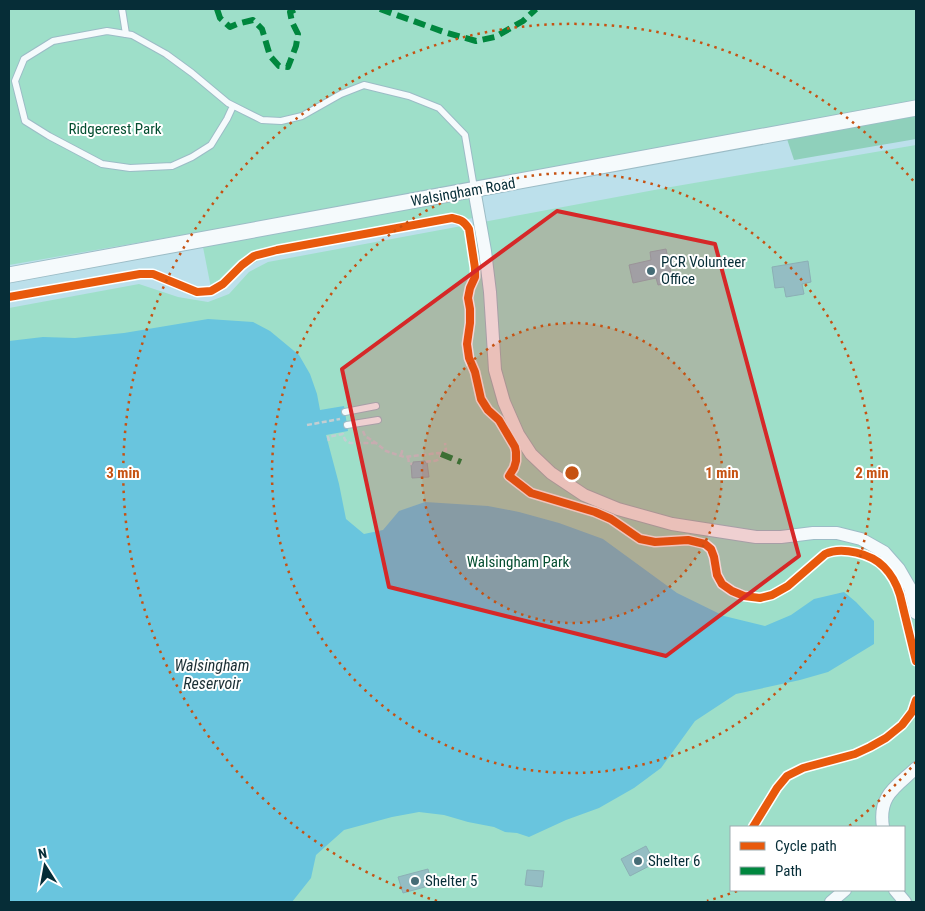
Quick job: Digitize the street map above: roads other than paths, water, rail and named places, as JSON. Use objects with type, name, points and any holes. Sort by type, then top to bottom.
[{"type":"street","name":"Walsingham Road","points":[[9,275],[916,108]]},
{"type":"street","points":[[474,190],[490,292],[495,370],[504,402],[518,434],[531,454],[551,472],[584,495],[618,509],[672,524],[756,537],[837,533],[861,539],[884,552],[899,569],[910,588],[916,613]]},
{"type":"street","points":[[883,826],[884,800],[895,786],[916,768]]},
{"type":"street","points":[[832,902],[844,891]]},
{"type":"street","points":[[895,891],[905,902]]},
{"type":"lane","points":[[122,9],[126,34]]},
{"type":"lane","points":[[233,106],[211,145],[192,157],[172,166],[130,168],[102,164],[25,121],[15,81],[24,59],[53,41],[107,31],[132,35],[166,54],[228,103],[262,120],[280,122],[302,116],[341,94],[364,85],[409,96],[439,108],[465,135],[474,190]]},
{"type":"lane","points":[[345,412],[376,406]]},
{"type":"lane","points":[[347,425],[378,420]]},
{"type":"water","name":"Walsingham Reservoir","points":[[208,319],[253,322],[270,331],[299,355],[310,374],[320,410],[344,406],[348,431],[326,435],[346,519],[364,534],[383,530],[399,511],[425,502],[488,506],[519,512],[559,523],[603,539],[677,593],[724,616],[765,626],[791,615],[814,599],[844,592],[874,621],[874,644],[828,672],[736,694],[695,721],[661,768],[634,788],[599,808],[566,820],[529,837],[444,815],[419,812],[344,830],[316,855],[311,878],[292,902],[9,902],[9,341],[43,337],[75,338],[124,333]]},
{"type":"place","name":"PCR Volunteer Office","points":[[651,271]]},
{"type":"place","name":"Shelter 6","points":[[638,861]]},
{"type":"place","name":"Shelter 5","points":[[415,881]]},
{"type":"park label","name":"Ridgecrest Park","points":[[115,129]]},
{"type":"park label","name":"Walsingham Park","points":[[518,562]]}]
